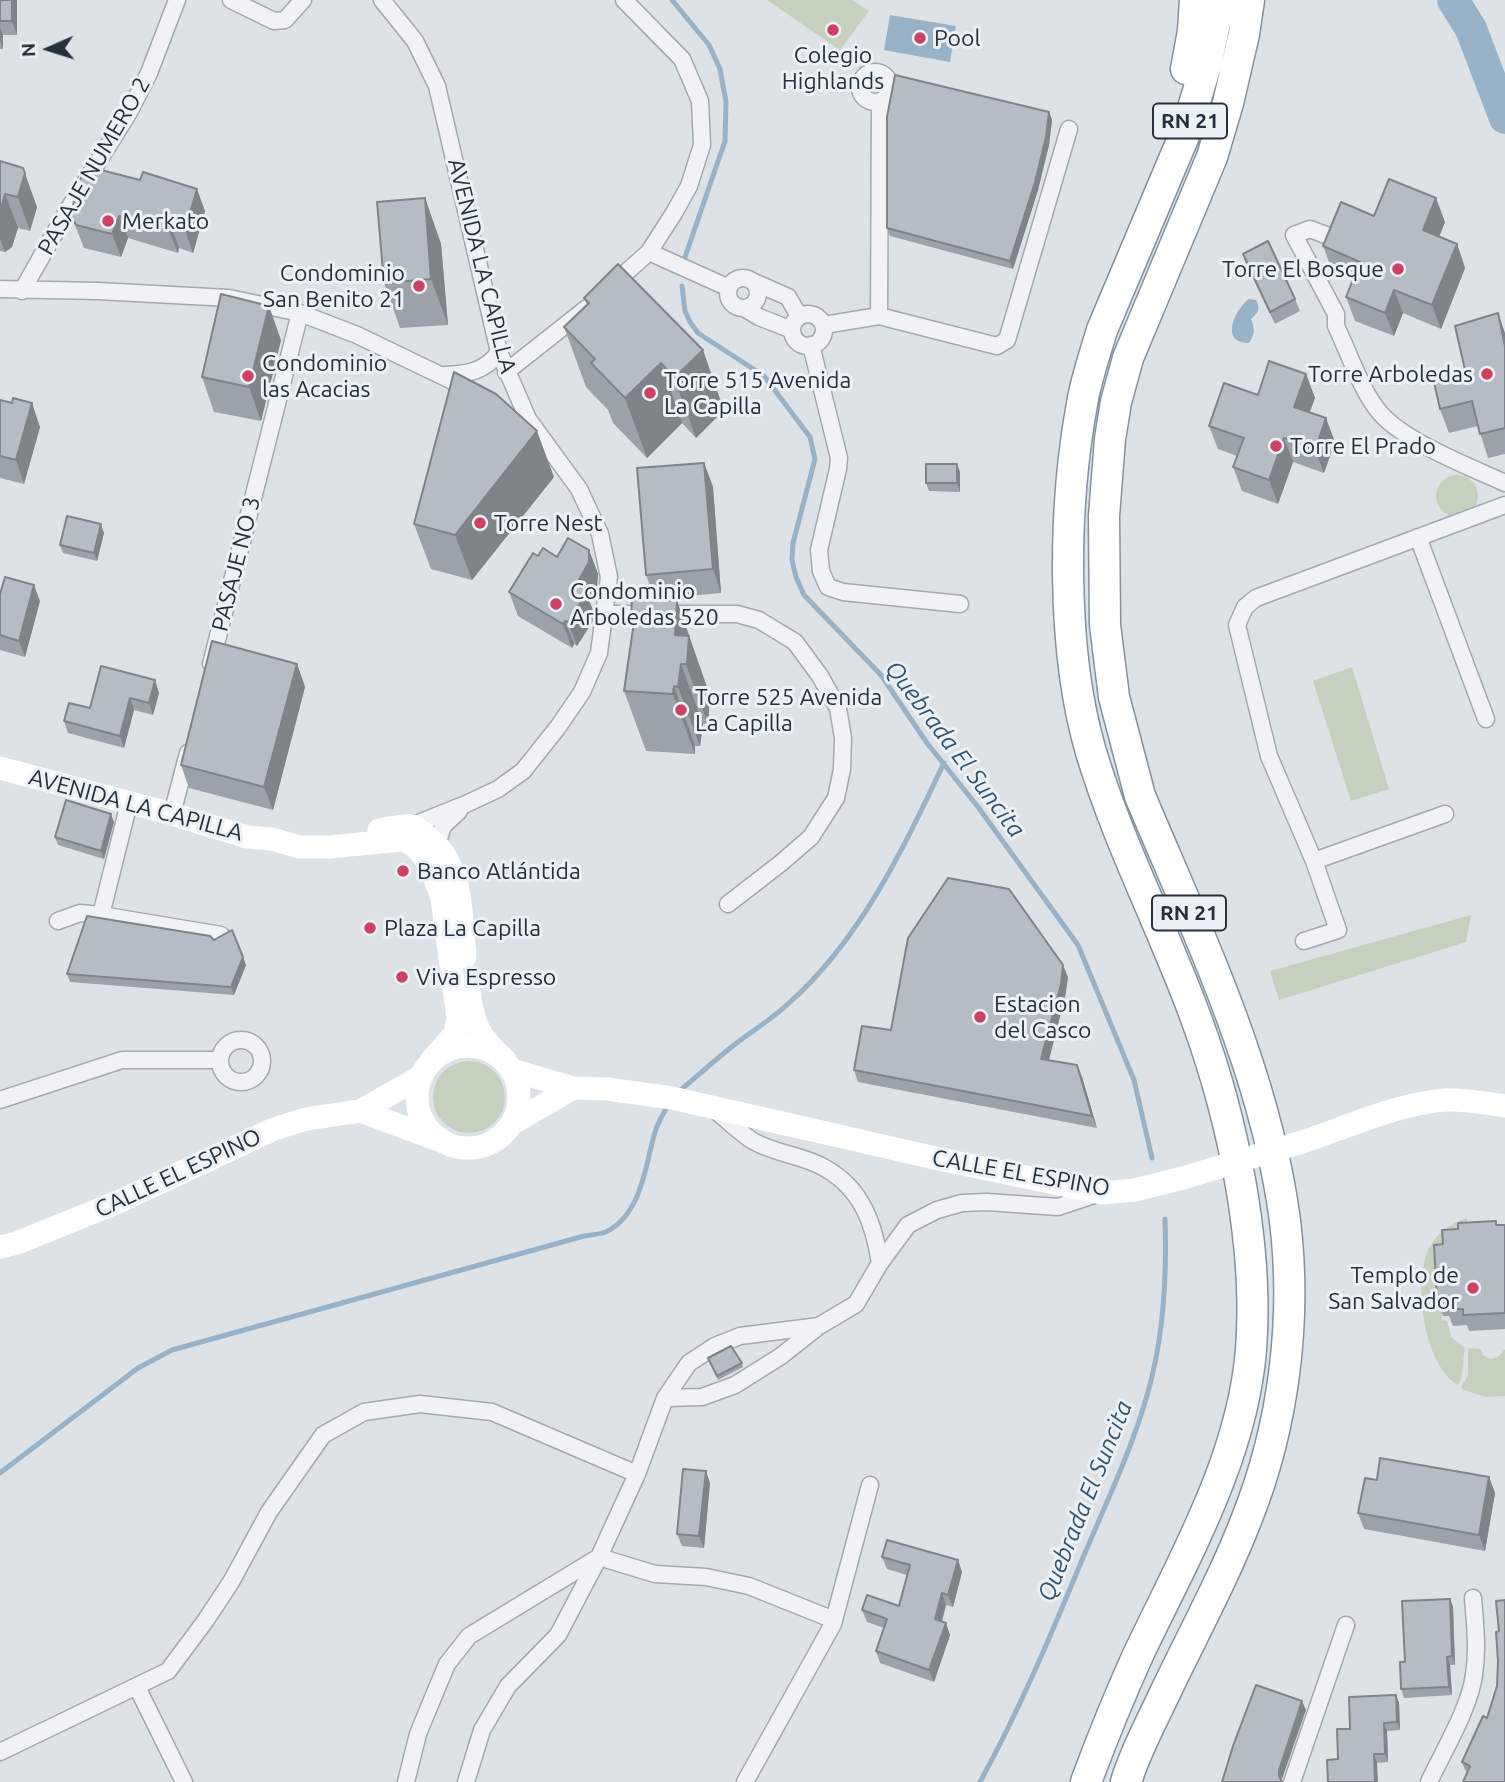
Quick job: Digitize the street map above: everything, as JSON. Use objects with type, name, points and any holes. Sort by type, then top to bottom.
[{"type":"highway","points":[[1155,205],[1181,100],[1193,31],[1195,0]]},
{"type":"highway","name":"RN 21","points":[[1086,1782],[1138,1655],[1205,1517],[1219,1480],[1245,1390],[1251,1339],[1248,1238],[1243,1198],[1223,1102],[1197,1019],[1128,858],[1103,788],[1080,706],[1070,589],[1073,477],[1082,402],[1102,330],[1186,131],[1214,34],[1220,0]]},
{"type":"highway","name":"RN 21","points":[[1126,1782],[1159,1705],[1247,1519],[1268,1455],[1287,1346],[1285,1222],[1274,1162],[1240,1041],[1140,796],[1114,697],[1104,592],[1106,474],[1116,402],[1128,358],[1212,157],[1228,103],[1249,0]]},
{"type":"street","name":"PASAJE NUMERO 2","points":[[22,291],[66,213],[128,114],[149,73],[177,0]]},
{"type":"street","points":[[232,0],[274,21],[285,20],[303,0]]},
{"type":"street","name":"AVENIDA LA CAPILLA","points":[[0,768],[247,837],[272,839],[338,835],[411,826],[498,789],[523,771],[582,692],[599,653],[609,577],[600,534],[579,489],[528,419],[506,372],[499,352],[437,86],[415,41],[382,0]]},
{"type":"street","points":[[506,372],[585,310],[649,252],[689,186],[702,145],[697,91],[682,59],[624,0]]},
{"type":"street","points":[[879,316],[880,101]]},
{"type":"street","points":[[824,325],[879,316],[997,346],[1007,340],[1069,129]]},
{"type":"street","points":[[1331,237],[1310,229],[1294,235],[1336,314],[1336,326],[1379,412],[1393,425],[1449,458],[1505,483]]},
{"type":"street","points":[[649,252],[729,288]]},
{"type":"street","points":[[729,288],[731,302],[759,317],[796,323],[810,313],[814,315],[824,325],[823,337],[811,345],[800,343],[796,323],[788,297],[740,278],[729,288]]},
{"type":"street","points":[[744,308],[753,305],[756,300],[758,291],[754,282]]},
{"type":"street","points":[[0,289],[229,298],[300,313],[357,335],[480,394]]},
{"type":"street","name":"PASAJE NO 3","points":[[206,683],[300,313]]},
{"type":"street","points":[[811,345],[839,458],[819,550],[821,571],[828,587],[843,592],[960,604]]},
{"type":"street","points":[[444,375],[475,373],[484,368],[499,352]]},
{"type":"street","points":[[504,407],[528,419]]},
{"type":"street","points":[[1304,941],[1338,930],[1314,861],[1269,756],[1237,625],[1245,607],[1256,598],[1505,505]]},
{"type":"street","points":[[1418,537],[1486,719]]},
{"type":"street","points":[[604,614],[737,614],[759,620],[795,642],[820,676],[838,708],[843,738],[836,799],[811,837],[728,904]]},
{"type":"street","points":[[172,814],[192,735]]},
{"type":"street","points":[[101,915],[129,803]]},
{"type":"street","name":"AVENIDA LA CAPILLA","points":[[272,839],[312,848],[402,840],[431,851],[443,826],[466,804]]},
{"type":"street","points":[[1314,861],[1445,814]]},
{"type":"street","points":[[411,826],[431,851],[453,870],[458,888],[472,1016],[486,1043],[508,1065],[517,1082],[520,1097],[513,1122]]},
{"type":"street","points":[[431,851],[442,898],[457,1018],[455,1034],[426,1069],[417,1092],[419,1112],[426,1127],[442,1141],[459,1148],[481,1147],[498,1139],[513,1122],[573,1088]]},
{"type":"street","points":[[58,921],[80,913],[221,935]]},
{"type":"street","points":[[426,1069],[447,1050],[465,1045],[489,1049],[508,1065]]},
{"type":"street","points":[[0,1100],[122,1060],[220,1060]]},
{"type":"street","name":"CALLE EL ESPINO","points":[[508,1065],[573,1088],[639,1092],[1102,1193],[1135,1190],[1183,1178],[1397,1110],[1435,1101],[1457,1100],[1505,1106]]},
{"type":"street","name":"CALLE EL ESPINO","points":[[0,1247],[17,1243],[118,1202],[274,1129],[306,1119],[360,1111],[426,1069]]},
{"type":"street","points":[[713,1109],[754,1142],[825,1168],[845,1185],[866,1209],[876,1236],[880,1263]]},
{"type":"street","name":"CALLE EL ESPINO","points":[[360,1111],[442,1141]]},
{"type":"street","points":[[666,1398],[702,1397],[735,1385],[781,1356],[819,1326],[856,1304],[869,1286],[880,1263],[908,1225],[937,1210],[962,1203],[987,1202],[1058,1207],[1102,1193]]},
{"type":"street","points":[[466,1782],[488,1719],[508,1686],[558,1634],[599,1557],[637,1474],[666,1398],[689,1363],[715,1346],[740,1336],[819,1326]]},
{"type":"street","points":[[0,1752],[168,1671],[231,1582],[269,1512],[323,1435],[364,1412],[420,1404],[492,1412],[637,1474]]},
{"type":"street","points":[[745,1782],[834,1620],[870,1485]]},
{"type":"street","points":[[406,1782],[418,1734],[447,1664],[468,1636],[599,1557],[655,1574],[706,1577],[749,1586],[834,1620]]},
{"type":"street","points":[[1429,1782],[1469,1694],[1474,1677],[1476,1652],[1473,1598]]},
{"type":"street","points":[[1292,1782],[1346,1625]]},
{"type":"street","points":[[137,1688],[184,1782]]},
{"type":"green space","name":"Colegio Highlands","points":[[767,0],[852,0],[869,11],[840,50]]},
{"type":"green space","points":[[1457,475],[1472,481],[1478,496],[1472,511],[1457,517],[1442,511],[1436,496],[1442,481]]},
{"type":"green space","points":[[1352,667],[1389,789],[1351,801],[1313,681]]},
{"type":"green space","points":[[1471,915],[1466,942],[1279,1000],[1270,971]]},
{"type":"green space","points":[[469,1061],[489,1067],[499,1077],[505,1097],[499,1117],[489,1127],[469,1133],[449,1127],[439,1117],[433,1097],[439,1077],[449,1067]]},
{"type":"green space","points":[[1467,1218],[1468,1237],[1439,1261],[1442,1320],[1447,1321],[1451,1337],[1465,1348],[1458,1385],[1446,1375],[1430,1343],[1422,1304],[1422,1285],[1427,1253],[1434,1241],[1449,1227]]},
{"type":"green space","points":[[1468,1348],[1481,1349],[1483,1355],[1490,1359],[1498,1357],[1505,1349],[1505,1396],[1486,1397],[1462,1389],[1468,1375]]},
{"type":"water","name":"Pool","points":[[890,15],[956,26],[950,62],[884,50]]},
{"type":"water","points":[[1249,299],[1256,300],[1258,308],[1251,319],[1254,331],[1249,343],[1234,338],[1232,325],[1239,310]]},
{"type":"building","points":[[0,0],[12,0],[12,21],[0,21]]},
{"type":"building","points":[[895,75],[1049,112],[1035,182],[1010,261],[887,228],[887,117]]},
{"type":"building","points":[[0,161],[23,168],[25,173],[18,197],[5,194],[0,212]]},
{"type":"building","points":[[89,167],[140,180],[143,172],[197,189],[185,230],[171,226],[169,231],[119,216],[112,234],[76,225],[71,215],[78,182]]},
{"type":"building","name":"Torre El Bosque","points":[[1389,179],[1436,198],[1423,230],[1457,244],[1432,305],[1394,290],[1385,313],[1346,297],[1360,262],[1323,246],[1341,202],[1374,216]]},
{"type":"building","points":[[425,198],[431,279],[384,283],[377,202]]},
{"type":"building","points":[[1268,241],[1295,299],[1270,312],[1243,254]]},
{"type":"building","points":[[618,264],[703,350],[674,378],[661,363],[625,398],[591,363],[595,359],[564,327],[589,303],[584,298]]},
{"type":"building","points":[[221,294],[269,306],[249,387],[202,377]]},
{"type":"building","points":[[1498,313],[1505,346],[1505,428],[1480,434],[1472,401],[1440,409],[1434,382],[1466,374],[1455,326]]},
{"type":"building","points":[[1269,361],[1306,374],[1294,407],[1326,418],[1315,450],[1284,438],[1269,480],[1233,467],[1244,438],[1209,426],[1224,383],[1258,395]]},
{"type":"building","points":[[454,372],[496,394],[537,431],[455,535],[414,524]]},
{"type":"building","points":[[13,398],[32,403],[16,460],[0,456],[0,400],[12,403]]},
{"type":"building","points":[[704,463],[713,569],[646,575],[637,468]]},
{"type":"building","points":[[926,464],[957,464],[957,483],[926,483]]},
{"type":"building","points":[[67,516],[101,524],[94,553],[60,545]]},
{"type":"building","points":[[568,538],[589,550],[589,562],[579,580],[583,583],[581,587],[585,589],[584,597],[568,622],[563,624],[509,592],[533,553],[538,556],[543,548],[557,557]]},
{"type":"building","points":[[5,577],[34,585],[19,641],[0,635],[0,594]]},
{"type":"building","points":[[632,598],[677,601],[675,635],[689,636],[687,664],[681,664],[678,687],[674,686],[673,694],[624,691],[634,622],[631,618]]},
{"type":"building","points":[[212,641],[297,664],[264,787],[181,765]]},
{"type":"building","points":[[101,666],[155,680],[149,703],[130,698],[120,736],[64,721],[69,703],[90,708]]},
{"type":"building","points":[[66,800],[111,814],[101,851],[55,837]]},
{"type":"building","name":"Estacion del Casco","points":[[948,878],[1009,889],[1063,965],[1061,984],[1041,1059],[1077,1065],[1092,1116],[854,1070],[862,1026],[891,1030],[908,938]]},
{"type":"building","points":[[87,916],[210,936],[214,940],[232,930],[243,957],[231,987],[67,974]]},
{"type":"building","name":"Templo de San Salvador","points":[[1496,1221],[1496,1225],[1505,1225],[1505,1313],[1463,1315],[1463,1309],[1447,1309],[1446,1299],[1437,1300],[1434,1245],[1443,1244],[1442,1230],[1458,1229],[1458,1223]]},
{"type":"building","points":[[731,1346],[742,1363],[717,1376],[708,1358]]},
{"type":"building","points":[[1380,1458],[1489,1477],[1479,1535],[1358,1513],[1365,1478],[1377,1480]]},
{"type":"building","points":[[683,1469],[706,1471],[699,1536],[677,1534]]},
{"type":"building","points":[[887,1540],[958,1560],[948,1595],[942,1593],[935,1619],[946,1623],[929,1670],[876,1651],[887,1619],[862,1610],[867,1595],[899,1606],[910,1565],[882,1557]]},
{"type":"building","points":[[1450,1599],[1452,1656],[1447,1657],[1449,1687],[1401,1689],[1400,1662],[1405,1662],[1402,1601]]},
{"type":"building","points":[[1505,1600],[1505,1782],[1463,1782],[1470,1766],[1462,1762],[1483,1716],[1487,1718],[1497,1686],[1496,1632],[1499,1631],[1496,1601]]},
{"type":"building","points":[[1256,1685],[1302,1701],[1279,1770],[1282,1782],[1222,1782],[1233,1746]]},
{"type":"building","points":[[1396,1695],[1397,1722],[1384,1723],[1385,1754],[1374,1754],[1375,1782],[1328,1782],[1327,1760],[1338,1759],[1337,1729],[1350,1729],[1349,1697]]},
{"type":"waterway","name":"Quebrada El Suncita","points":[[672,0],[709,45],[720,69],[726,102],[725,141],[684,260]]},
{"type":"waterway","points":[[1453,0],[1471,29],[1505,118]]},
{"type":"waterway","name":"Quebrada El Suncita","points":[[682,286],[685,311],[698,333],[764,376],[810,437],[815,459],[793,543],[792,560],[804,595],[881,675],[927,743],[978,807],[1078,945],[1134,1080],[1152,1158]]},
{"type":"waterway","points":[[677,1093],[782,1009],[815,978],[838,951],[859,922],[896,860],[944,763]]},
{"type":"waterway","points":[[0,1473],[138,1368],[172,1350],[606,1232],[618,1224],[635,1201],[645,1174],[656,1128],[669,1103]]},
{"type":"waterway","name":"Quebrada El Suncita","points":[[980,1782],[1046,1644],[1118,1477],[1142,1414],[1161,1328],[1165,1284],[1165,1219]]},
{"type":"place","name":"Colegio Highlands","points":[[833,30]]},
{"type":"place","name":"Pool","points":[[920,38]]},
{"type":"place","name":"Merkato","points":[[108,221]]},
{"type":"place","name":"Torre El Bosque","points":[[1398,269]]},
{"type":"place","name":"Condominio San Benito 21","points":[[419,286]]},
{"type":"place","name":"Torre Arboledas","points":[[1487,374]]},
{"type":"place","name":"Condominio las Acacias","points":[[248,376]]},
{"type":"place","name":"Torre 515 Avenida La Capilla","points":[[650,393]]},
{"type":"place","name":"Torre El Prado","points":[[1276,446]]},
{"type":"place","name":"Torre Nest","points":[[480,523]]},
{"type":"place","name":"Condominio Arboledas 520","points":[[556,604]]},
{"type":"place","name":"Torre 525 Avenida La Capilla","points":[[681,710]]},
{"type":"place","name":"Banco Atlántida","points":[[403,871]]},
{"type":"place","name":"Plaza La Capilla","points":[[370,928]]},
{"type":"place","name":"Viva Espresso","points":[[402,977]]},
{"type":"place","name":"Estacion del Casco","points":[[980,1017]]},
{"type":"place","name":"Templo de San Salvador","points":[[1473,1288]]}]
